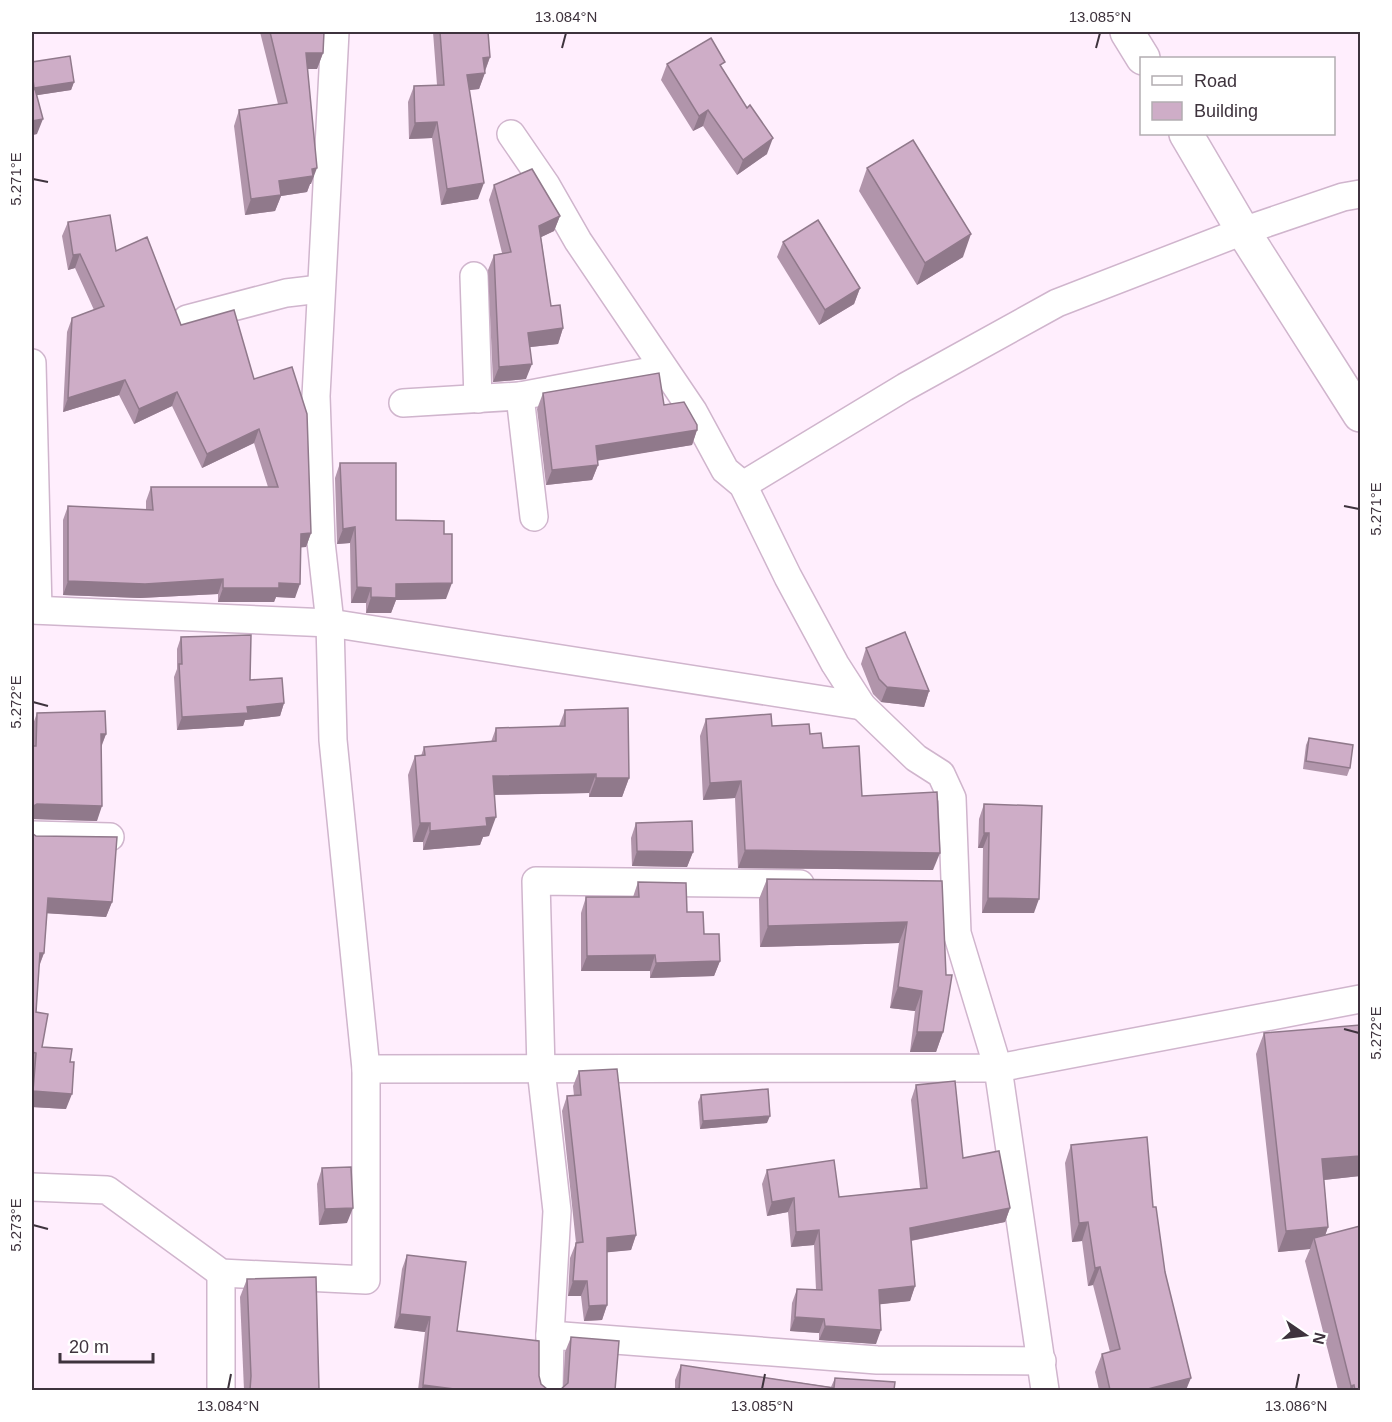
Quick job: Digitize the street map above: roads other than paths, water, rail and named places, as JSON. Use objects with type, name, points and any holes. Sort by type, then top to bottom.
[{"type":"highway","points":[[1127,32],[1142,57]]},
{"type":"highway","points":[[1187,135],[1243,231],[1360,414]]},
{"type":"street","points":[[32,1187],[107,1190],[221,1273],[366,1280],[366,1069],[333,740],[330,623],[321,542],[316,396],[335,32]]},
{"type":"street","points":[[511,134],[662,369],[693,411],[725,470],[743,485],[788,577],[835,664],[861,706],[916,758],[940,774],[952,798],[943,886],[998,1068],[1006,1138],[1045,1390]]},
{"type":"street","points":[[743,485],[905,387],[1057,303],[1243,231],[1343,196],[1360,194]]},
{"type":"street","points":[[474,276],[478,399]]},
{"type":"street","points":[[187,319],[286,293],[320,290]]},
{"type":"street","points":[[32,363],[35,610],[330,623],[861,706]]},
{"type":"street","points":[[403,403],[520,396],[662,369]]},
{"type":"street","points":[[520,396],[534,517]]},
{"type":"street","points":[[32,835],[110,837]]},
{"type":"street","points":[[549,1390],[557,1211],[541,1069],[536,881],[824,885]]},
{"type":"street","points":[[366,1069],[998,1068],[1360,999]]},
{"type":"street","points":[[221,1273],[221,1390]]},
{"type":"street","points":[[550,1335],[877,1360],[1042,1361]]}]
